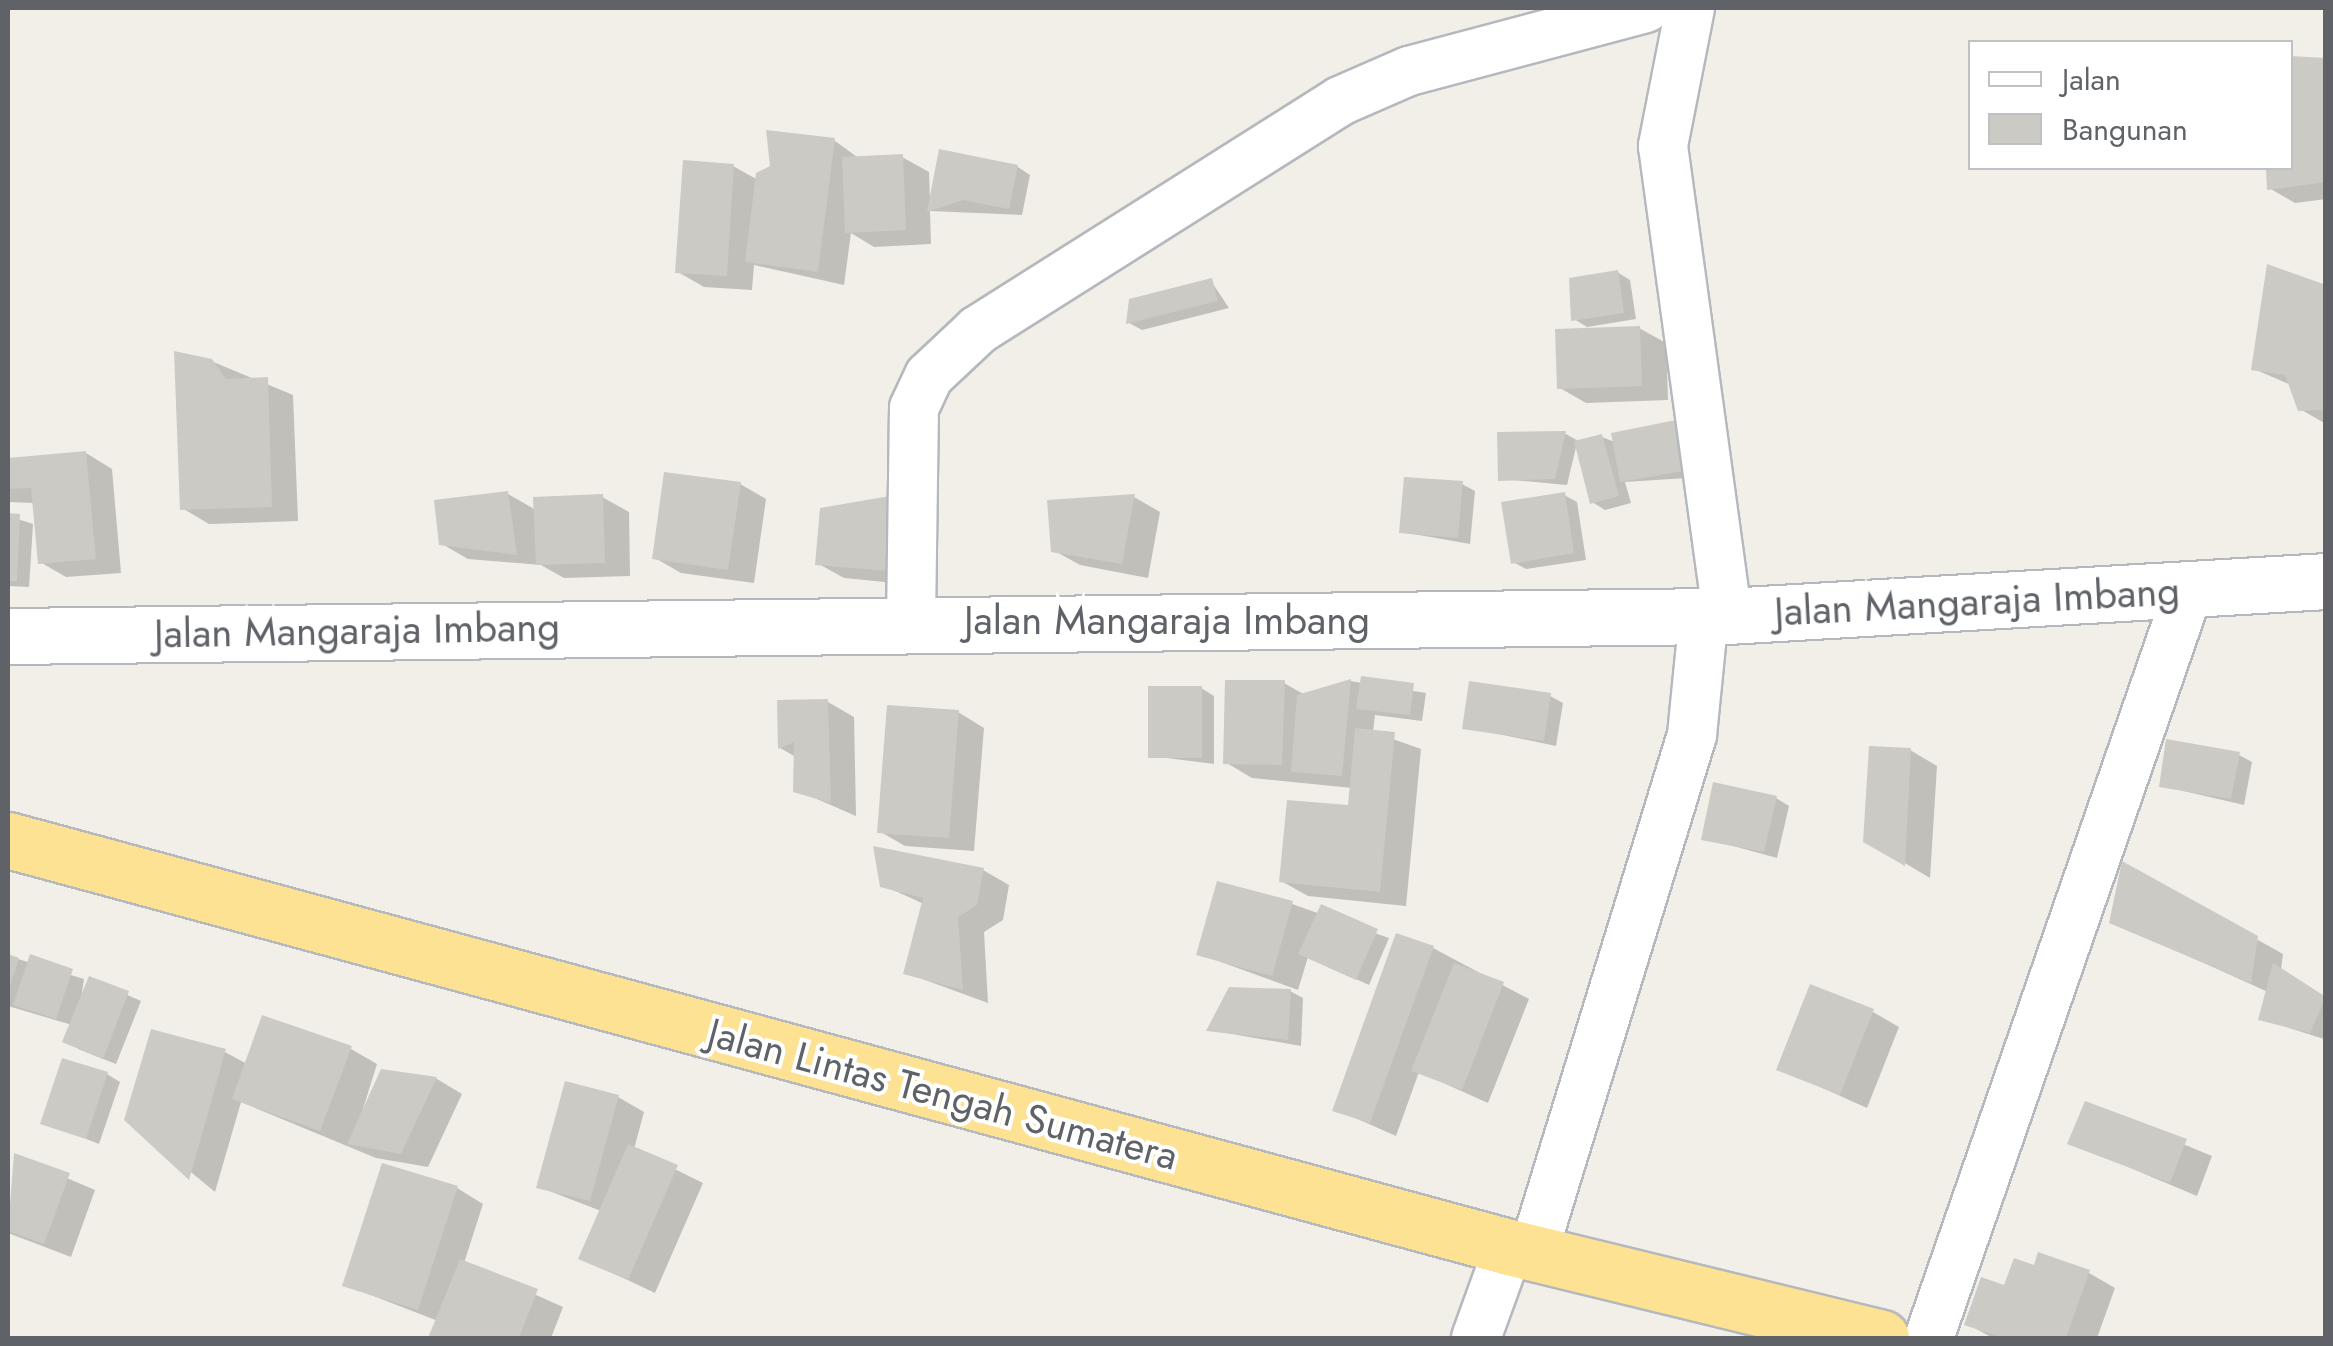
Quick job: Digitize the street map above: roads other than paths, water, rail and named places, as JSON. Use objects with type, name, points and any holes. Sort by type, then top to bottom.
[{"type":"highway","name":"Jalan Lintas Tengah Sumatera","points":[[8,840],[1521,1250],[1881,1338]]},
{"type":"street","points":[[911,622],[914,408],[929,376],[978,330],[1340,102],[1409,71],[1646,8]]},
{"type":"street","points":[[1476,1338],[1521,1250],[1692,735],[1715,616],[1663,146],[1690,8]]},
{"type":"street","name":"Jalan Mangaraja Imbang","points":[[8,636],[911,622],[1715,616],[2326,581]]},
{"type":"street","points":[[1929,1338],[2189,588]]}]
